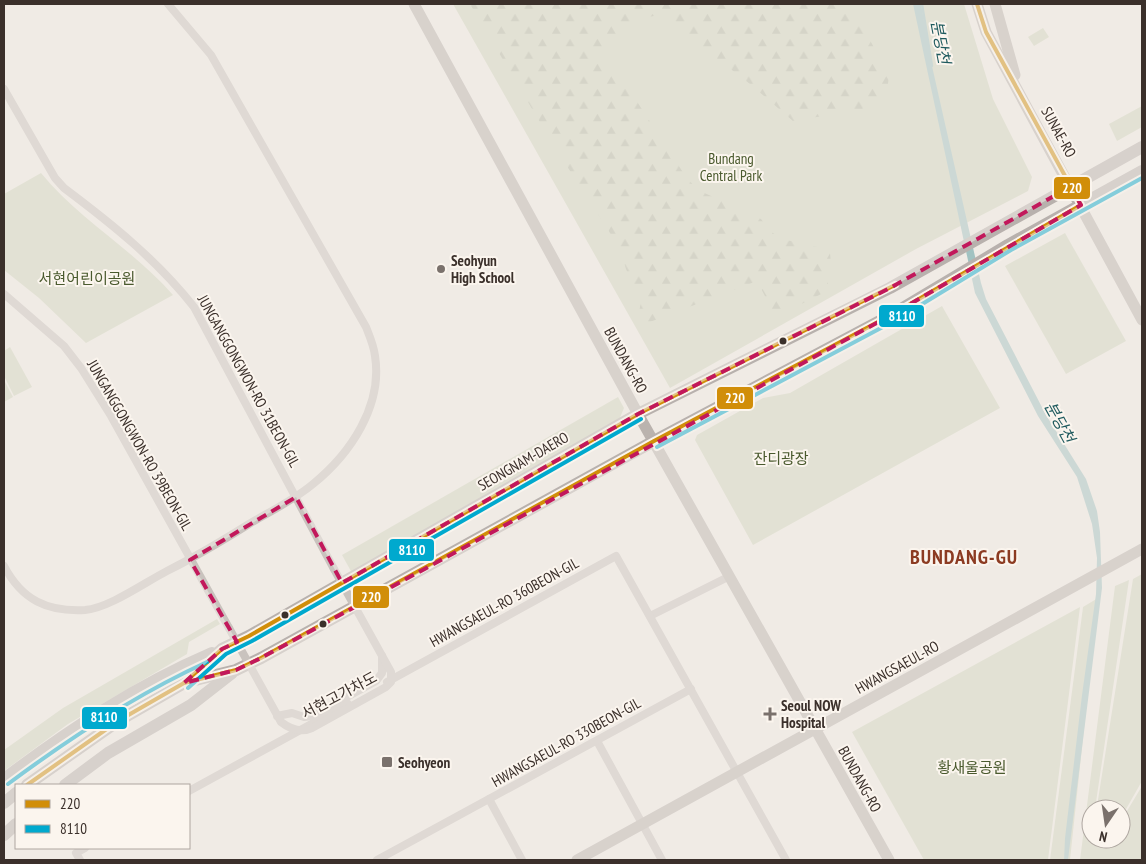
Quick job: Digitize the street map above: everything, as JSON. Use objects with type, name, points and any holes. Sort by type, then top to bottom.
[{"type":"main road","name":"BUNDANG-RO","points":[[414,4],[638,414],[889,860]]},
{"type":"main road","name":"SUNAE-RO","points":[[977,4],[986,32],[1081,204],[1142,320]]},
{"type":"main road","name":"SUNAE-RO","points":[[995,4],[1019,91]]},
{"type":"main road","points":[[1070,187],[1142,147]]},
{"type":"main road","points":[[1081,204],[1142,171]]},
{"type":"main road","name":"SEONGNAM-DAERO","points":[[28,784],[118,720],[184,683],[222,649],[249,636],[638,414],[890,288],[1070,187]]},
{"type":"main road","name":"SEONGNAM-DAERO","points":[[184,683],[236,670],[306,634],[654,441],[892,314],[1081,204]]},
{"type":"main road","name":"HWANGSAEUL-RO","points":[[577,860],[1138,552]]},
{"type":"main road","points":[[4,779],[82,723],[172,670],[222,649]]},
{"type":"main road","points":[[66,784],[108,753],[191,705],[236,670]]},
{"type":"main road","points":[[4,803],[15,794]]},
{"type":"main road","points":[[4,831],[8,824],[15,822]]},
{"type":"street","points":[[4,566],[13,583],[45,606],[87,610],[99,607],[190,560],[296,496],[336,463],[359,430],[368,410],[375,386],[376,364],[374,348],[366,327],[211,55],[168,4]]},
{"type":"street","name":"JUNGANGGONGWON-RO 31BEON-GIL","points":[[4,88],[54,178],[150,257],[175,283],[194,307],[334,569]]},
{"type":"street","name":"JUNGANGGONGWON-RO 39BEON-GIL","points":[[4,294],[64,346],[81,368],[111,416],[229,628]]},
{"type":"street","name":"HWANGSAEUL-RO 360BEON-GIL","points":[[190,790],[616,556],[785,860]]},
{"type":"street","name":"서현고가차도","points":[[229,628],[277,716],[287,727],[309,730],[386,687],[390,682],[392,674],[334,569]]},
{"type":"street","points":[[650,616],[730,576]]},
{"type":"street","points":[[277,716],[292,713],[304,717],[312,716],[376,681],[382,673],[382,656]]},
{"type":"street","name":"HWANGSAEUL-RO 330BEON-GIL","points":[[522,860],[489,799],[691,690]]},
{"type":"street","points":[[597,741],[662,860]]},
{"type":"street","points":[[377,860],[489,799]]},
{"type":"street","points":[[80,860],[76,853],[83,849]]},
{"type":"highlighted area","points":[[1070,187],[1081,205],[893,314],[261,658],[236,670],[184,683],[222,649],[237,642],[190,560],[296,497],[342,583],[638,414],[890,288]]},
{"type":"green space","name":"Bundang Central Park","points":[[453,4],[964,4],[993,99],[1032,177],[1028,191],[916,249],[670,388]]},
{"type":"green space","points":[[470,4],[853,4],[854,10],[889,76],[887,91],[877,104],[859,110],[793,121],[750,84],[697,43],[671,24],[654,16],[632,20],[619,31],[607,50],[606,64],[614,78],[634,97],[686,177],[698,190],[761,219],[770,231],[782,239],[818,247],[830,253],[831,263],[825,278],[831,289],[776,317],[757,281],[642,325],[638,317],[641,302],[626,269],[619,247],[554,146]]},
{"type":"green space","points":[[1043,28],[1049,37],[1034,46],[1028,37]]},
{"type":"green space","points":[[1142,106],[1142,127],[1117,141],[1109,124]]},
{"type":"green space","name":"서현어린이공원","points":[[41,173],[88,220],[141,263],[173,295],[86,343],[39,298],[4,270],[4,194]]},
{"type":"green space","points":[[1065,233],[1126,341],[1066,374],[1005,266]]},
{"type":"green space","name":"잔디광장","points":[[942,306],[1000,408],[753,545],[695,440],[697,435],[763,398],[790,393]]},
{"type":"green space","points":[[10,347],[32,387],[14,396],[4,376],[4,351]]},
{"type":"green space","points":[[4,380],[13,397],[4,402]]},
{"type":"green space","points":[[618,397],[624,408],[619,420],[352,573],[342,555]]},
{"type":"green space","points":[[1142,574],[1142,781],[1131,800],[1098,799],[1133,579]]},
{"type":"green space","points":[[1129,580],[1096,799],[1088,799],[1115,586]]},
{"type":"green space","points":[[1098,598],[1070,860],[1050,860],[1083,607]]},
{"type":"green space","name":"황새울공원","points":[[1080,607],[1048,860],[924,860],[852,732]]},
{"type":"green space","points":[[217,619],[220,624],[189,642],[187,654],[68,724],[4,771],[4,750],[63,708]]},
{"type":"green space","points":[[1142,786],[1142,860],[1080,860],[1081,849],[1131,849],[1131,804]]},
{"type":"water","points":[[913,4],[921,4],[932,66],[986,299],[1046,415],[1086,479],[1097,511],[1100,532],[1102,588],[1068,860],[1064,860],[1065,838],[1096,594],[1097,558],[1092,524],[1077,477],[1038,416],[975,293]]},
{"type":"waterway","name":"분당천","points":[[922,4],[932,66]]},
{"type":"transit line","name":"220","points":[[184,683],[236,670],[261,658],[654,441],[893,314],[1081,205],[986,32],[977,4]]},
{"type":"transit line","name":"8110","points":[[657,447],[896,320],[1011,250],[1142,178]]},
{"type":"transit line","name":"220","points":[[28,784],[118,721],[184,683],[222,649],[249,636],[638,414],[895,285]]},
{"type":"transit line","name":"8110","points":[[188,688],[226,654],[641,419]]},
{"type":"transit line","name":"8110","points":[[8,784],[104,718],[154,688],[207,662]]},
{"type":"place","name":"Seohyun High School","points":[[441,269]]},
{"type":"place","name":"Seoul NOW Hospital","points":[[770,714]]},
{"type":"place","name":"Seohyeon","points":[[387,762]]},
{"type":"district","name":"BUNDANG-GU","points":[[964,557]]}]
